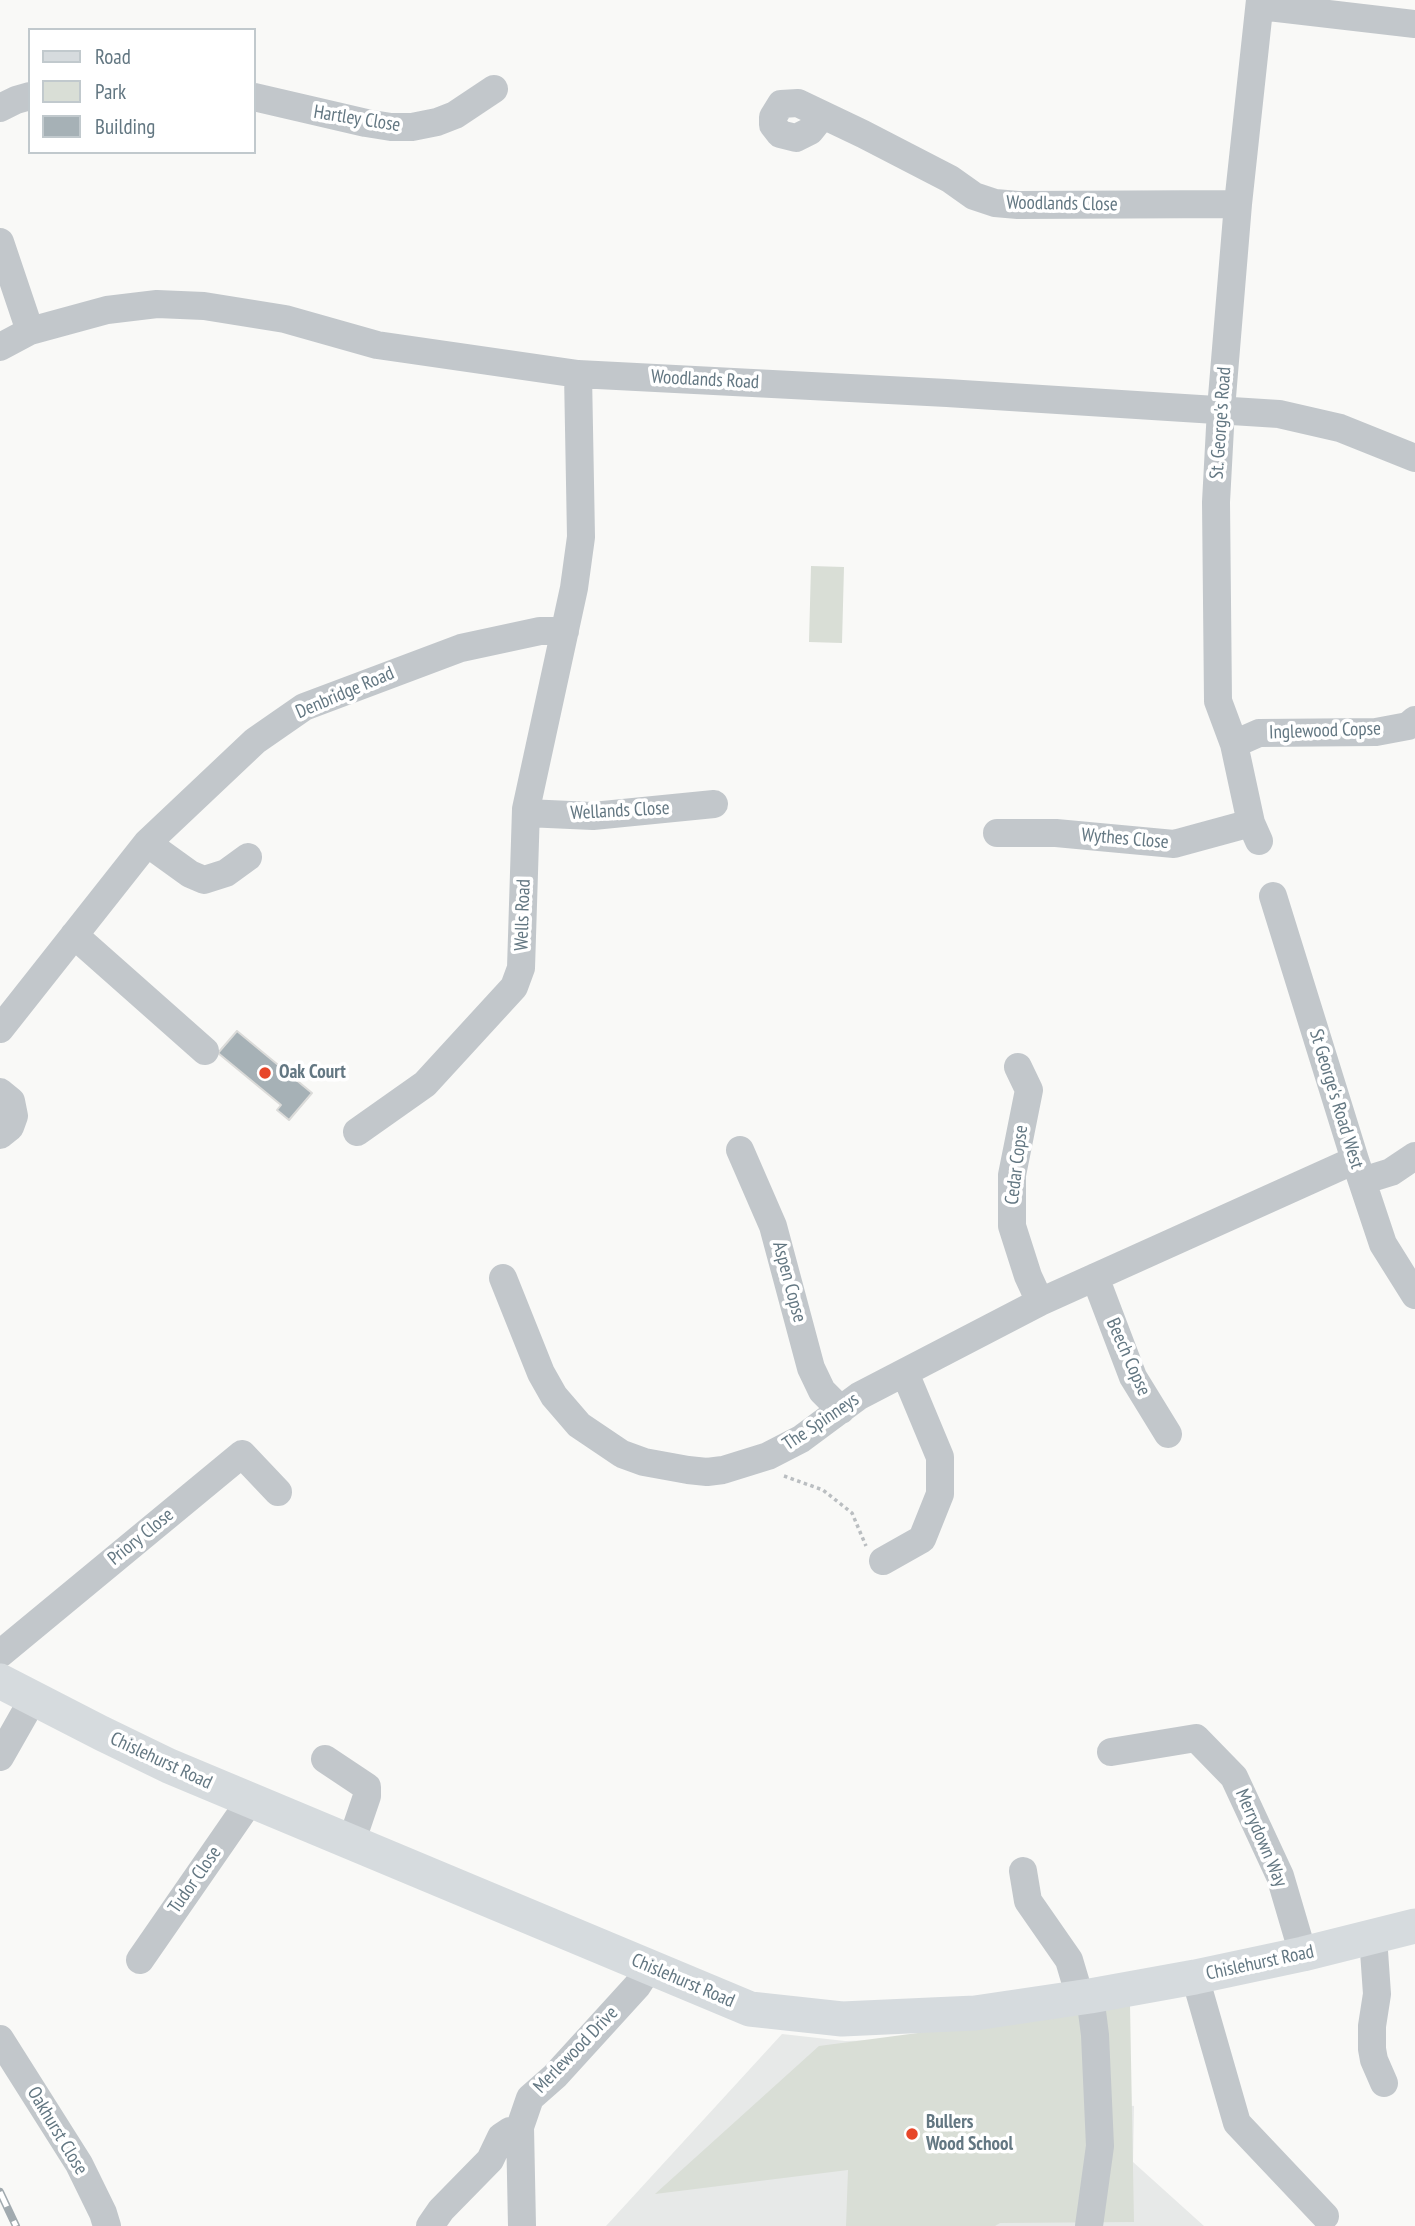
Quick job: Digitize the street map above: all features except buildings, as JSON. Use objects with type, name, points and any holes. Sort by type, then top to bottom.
[{"type":"main road","name":"Chislehurst Road","points":[[0,1681],[158,1761],[750,2009],[830,2018],[975,2012],[1195,1977],[1415,1926]]},
{"type":"street","points":[[1260,3],[1415,24]]},
{"type":"street","name":"St. George's Road","points":[[1255,832],[1234,744],[1218,701],[1216,502],[1238,204],[1260,3]]},
{"type":"street","name":"Hartley Close","points":[[256,97],[366,123],[412,127],[455,115],[494,89]]},
{"type":"street","points":[[0,108],[28,97]]},
{"type":"street","name":"Woodlands Close","points":[[822,116],[950,179],[974,196],[995,203],[1238,204]]},
{"type":"street","points":[[0,242],[30,331]]},
{"type":"street","name":"Woodlands Road","points":[[0,347],[30,331],[107,310],[157,304],[204,306],[285,319],[377,345],[579,374],[1279,414],[1311,419],[1340,428],[1415,458]]},
{"type":"street","points":[[565,631],[581,537],[579,374]]},
{"type":"street","name":"Denbridge Road","points":[[0,1029],[147,843],[255,741],[304,706],[461,648],[540,631],[565,631]]},
{"type":"street","name":"Wells Road","points":[[357,1132],[425,1084],[514,987],[521,968],[526,813],[565,631]]},
{"type":"street","name":"Inglewood Copse","points":[[1234,744],[1259,733],[1376,732],[1408,726],[1415,720]]},
{"type":"street","name":"Wellands Close","points":[[526,813],[593,816],[714,804]]},
{"type":"street","name":"Wythes Close","points":[[997,833],[1056,833],[1174,844],[1255,832]]},
{"type":"street","points":[[147,843],[190,874],[204,880],[226,873],[248,857]]},
{"type":"street","name":"St George's Road West","points":[[1273,896],[1358,1171],[1384,1244],[1415,1294]]},
{"type":"street","points":[[74,935],[205,1051]]},
{"type":"street","name":"Cedar Copse","points":[[1018,1067],[1029,1090],[1012,1175],[1012,1226],[1028,1276],[1040,1302]]},
{"type":"street","points":[[0,1092],[11,1101],[14,1116],[10,1127],[0,1135]]},
{"type":"street","name":"Aspen Copse","points":[[740,1150],[774,1226],[811,1368],[822,1391],[841,1410]]},
{"type":"street","name":"The Spinneys","points":[[503,1278],[548,1385],[579,1425],[622,1454],[644,1462],[707,1472],[744,1465],[801,1439],[859,1396],[1040,1302],[1095,1277],[1358,1171],[1391,1172],[1415,1156]]},
{"type":"street","name":"Beech Copse","points":[[1095,1277],[1133,1377],[1168,1434]]},
{"type":"street","points":[[883,1561],[922,1539],[940,1494],[940,1457],[905,1373]]},
{"type":"street","name":"Priory Close","points":[[0,1654],[242,1454],[278,1492]]},
{"type":"street","points":[[0,1758],[33,1699]]},
{"type":"street","name":"Merrydown Way","points":[[1111,1752],[1196,1738],[1234,1777],[1280,1876],[1303,1954]]},
{"type":"street","points":[[325,1759],[367,1787],[367,1796],[351,1843]]},
{"type":"street","name":"Tudor Close","points":[[140,1960],[250,1801]]},
{"type":"street","points":[[1023,1871],[1028,1901],[1069,1960],[1085,1996],[1095,2035],[1100,2146],[1089,2226]]},
{"type":"street","points":[[1373,1937],[1377,1994],[1372,2049],[1384,2083]]},
{"type":"street","name":"Merlewood Drive","points":[[522,2226],[520,2132],[530,2098],[555,2076],[610,2016],[637,1986],[650,1966]]},
{"type":"street","points":[[1195,1977],[1237,2123],[1325,2216]]},
{"type":"street","name":"Oakhurst Close","points":[[0,2039],[79,2164],[107,2226]]},
{"type":"street","points":[[430,2226],[441,2210],[490,2160],[500,2137],[510,2131],[520,2132]]},
{"type":"path","points":[[768,1455],[781,1475],[823,1490],[852,1513],[867,1550],[883,1561]]},
{"type":"shaded area","name":"Bullers Wood School","points":[[782,2034],[845,2041],[952,2038],[1102,2103],[1134,2106],[1133,2162],[1204,2226],[606,2226]]},
{"type":"green space","points":[[811,566],[844,567],[842,643],[809,642]]},
{"type":"green space","name":"Bullers Wood School","points":[[1130,2005],[1134,2222],[846,2226],[848,2170],[655,2194],[819,2046]]},
{"type":"railway","points":[[0,2192],[16,2226]]},
{"type":"place","name":"Oak Court","points":[[265,1073]]},
{"type":"place","name":"Bullers Wood School","points":[[912,2134]]}]
